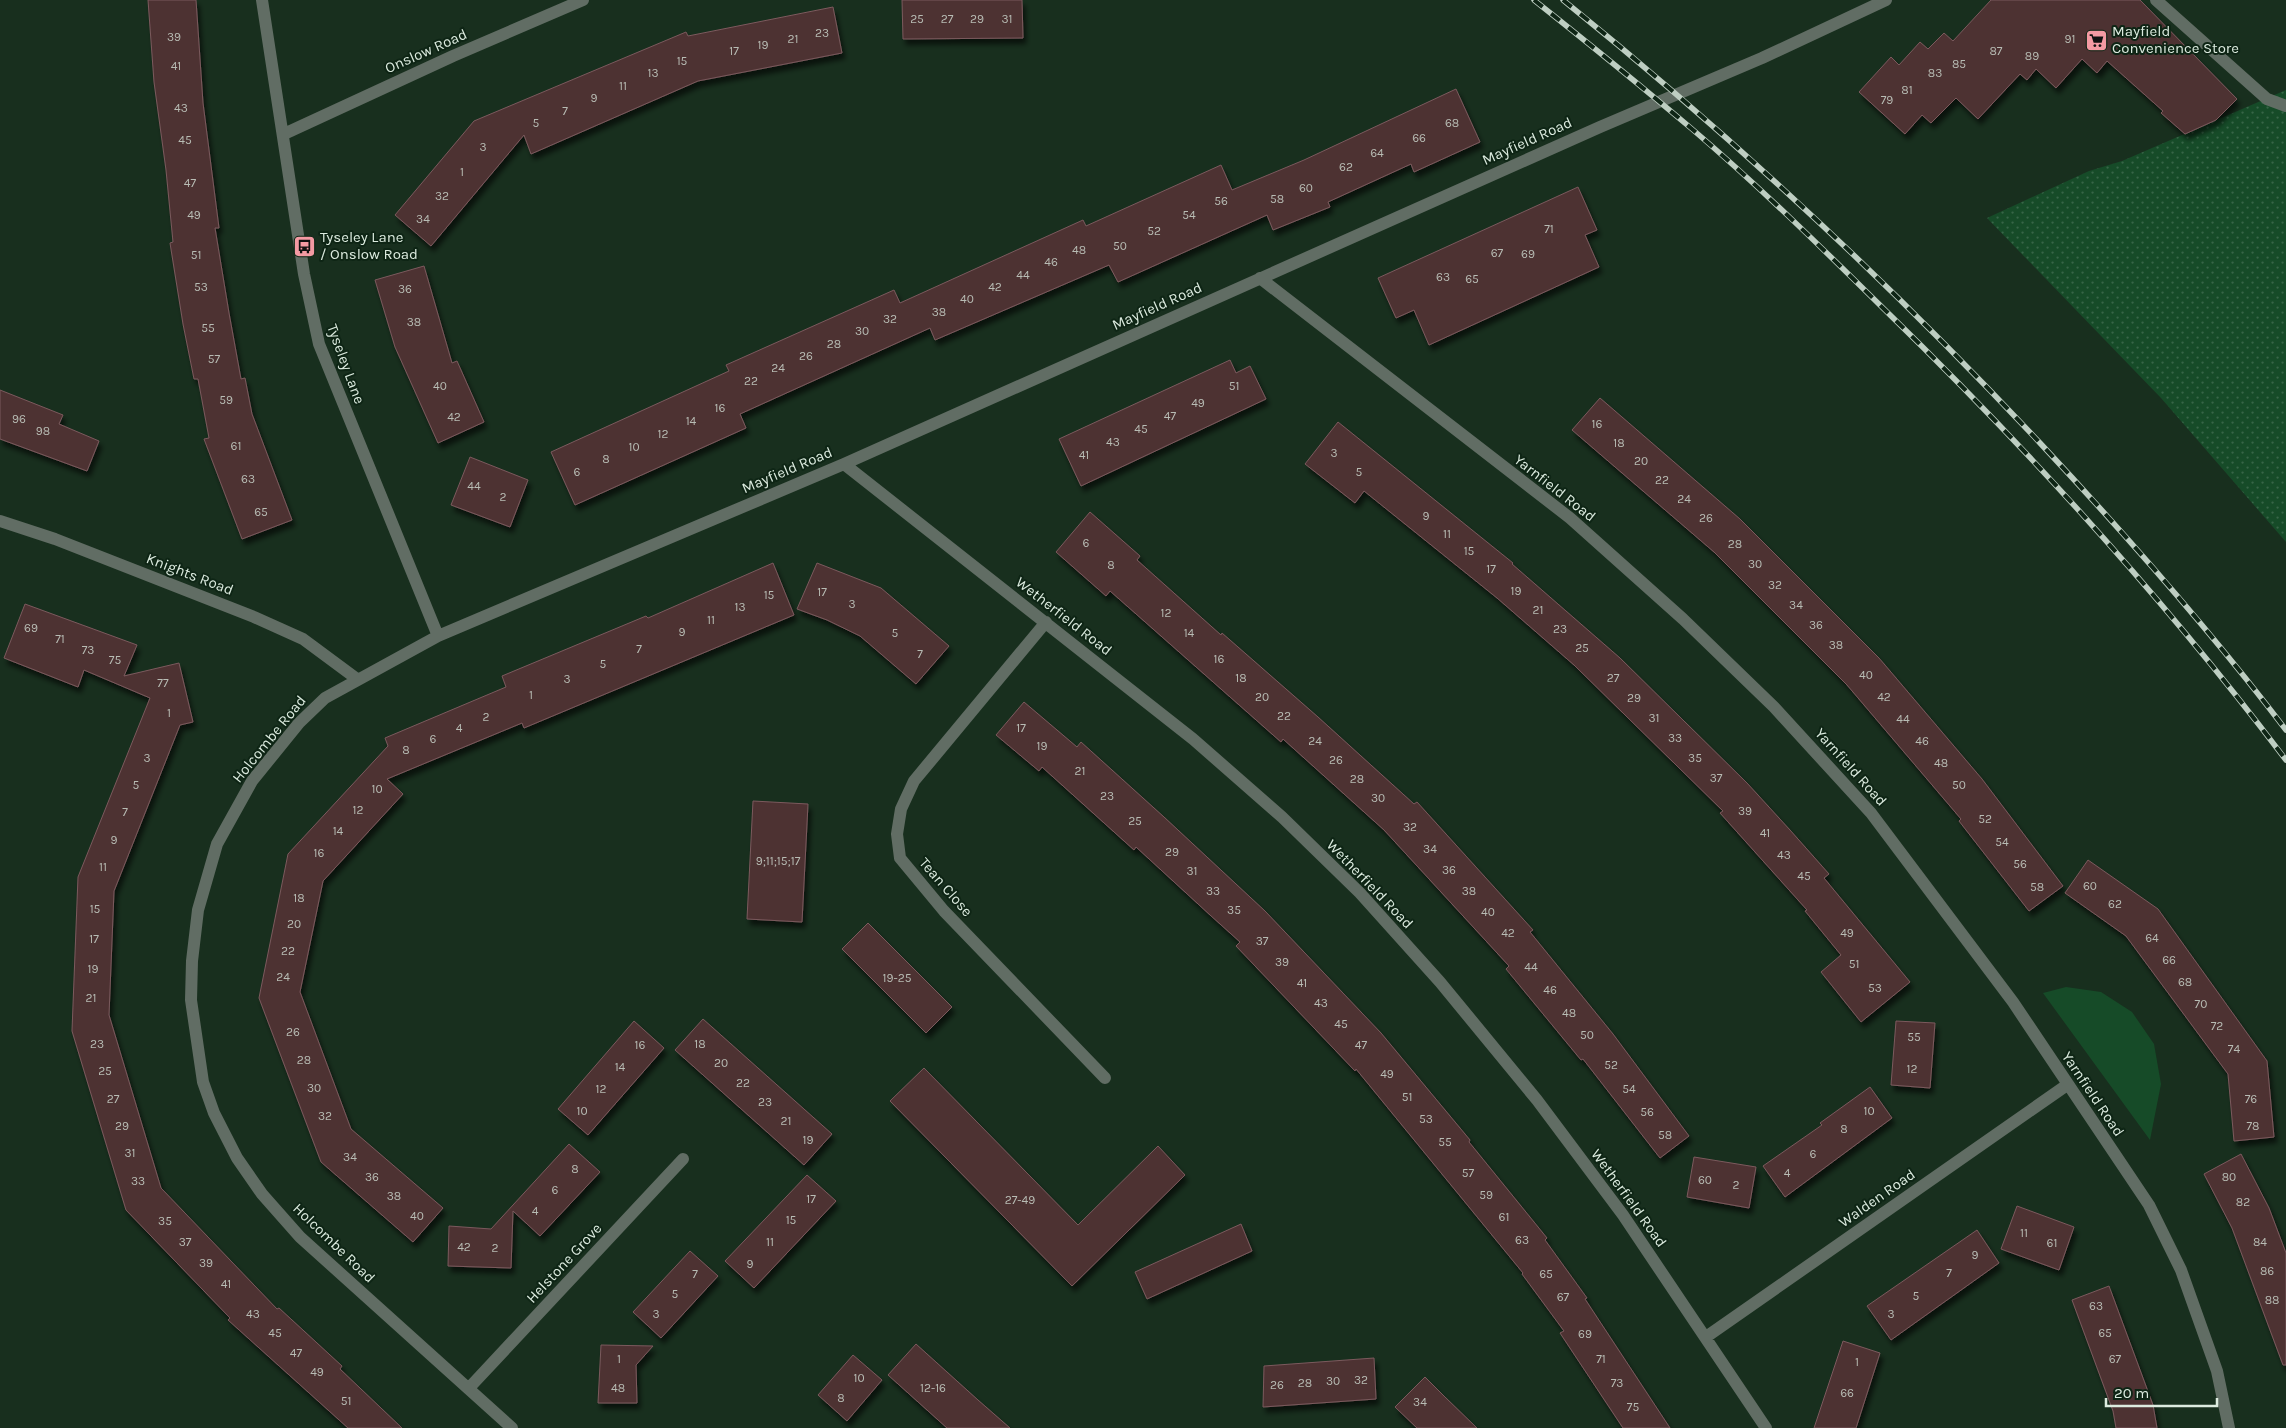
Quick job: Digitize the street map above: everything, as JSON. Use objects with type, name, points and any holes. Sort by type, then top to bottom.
[{"type":"street","name":"Tyseley Lane","points":[[262,0],[304,274],[319,344],[438,636]]},
{"type":"street","name":"Onslow Road","points":[[284,134],[453,56],[582,0]]},
{"type":"street","name":"Mayfield Road","points":[[438,636],[844,464],[1600,127],[1762,58],[1886,0]]},
{"type":"street","points":[[2156,0],[2267,99],[2286,106]]},
{"type":"street","name":"Yarnfield Road","points":[[1260,278],[1570,518],[1683,619],[1774,707],[1872,813],[2013,1002],[2149,1206],[2181,1270],[2217,1371],[2229,1428]]},
{"type":"street","name":"Wetherfield Road","points":[[844,464],[1193,739],[1282,817],[1360,893],[1440,982],[1537,1100],[1623,1215],[1766,1428]]},
{"type":"street","name":"Knights Road","points":[[0,521],[55,539],[262,620],[303,639],[357,679]]},
{"type":"street","name":"Tean Close","points":[[1046,622],[914,781],[901,808],[897,834],[900,858],[944,911],[1105,1078]]},
{"type":"street","name":"Holcombe Road","points":[[438,636],[325,698],[300,723],[252,781],[218,844],[198,910],[192,961],[191,1000],[202,1073],[214,1113],[237,1158],[262,1194],[300,1236],[512,1428]]},
{"type":"street","name":"Walden Road","points":[[1706,1337],[2067,1085]]},
{"type":"street","name":"Helstone Grove","points":[[469,1388],[683,1159]]},
{"type":"green space","points":[[2286,90],[2286,542],[2161,398],[1987,218],[2089,171],[2122,161]]},
{"type":"green space","points":[[2066,987],[2101,992],[2132,1012],[2154,1044],[2161,1084],[2150,1140],[2043,993]]},
{"type":"building","points":[[148,0],[196,0],[203,103],[219,228],[215,228],[241,379],[245,378],[252,414],[292,520],[242,539],[204,439],[209,438],[198,379],[194,379],[183,324],[170,243],[173,242],[166,170],[154,82]]},
{"type":"building","points":[[902,0],[1022,0],[1023,38],[903,39]]},
{"type":"building","points":[[1991,0],[2140,0],[2237,99],[2216,120],[2185,134],[2161,113],[2163,111],[2107,61],[2097,73],[2082,59],[2056,88],[2036,69],[2027,80],[2020,74],[1978,119],[1956,98],[1931,123],[1922,115],[1905,134],[1859,92],[1891,57],[1899,65],[1920,42],[1928,49],[1944,33],[1953,41]]},
{"type":"building","points":[[833,7],[842,53],[698,81],[531,154],[524,135],[431,246],[395,215],[474,121],[686,32],[688,36]]},
{"type":"building","points":[[1456,89],[1480,142],[1414,172],[1411,164],[1328,202],[1330,207],[1273,230],[1267,215],[1118,282],[1109,265],[935,340],[930,328],[740,414],[746,428],[575,505],[551,452],[729,371],[726,365],[894,290],[900,303],[1083,220],[1086,226],[1221,165],[1232,190],[1304,160]]},
{"type":"building","points":[[1578,187],[1597,230],[1585,235],[1599,267],[1429,345],[1414,310],[1396,318],[1378,278]]},
{"type":"building","points":[[424,266],[452,363],[457,361],[484,422],[438,443],[395,347],[375,280]]},
{"type":"building","points":[[1230,360],[1236,373],[1250,366],[1266,399],[1081,486],[1059,439]]},
{"type":"building","points":[[0,390],[63,415],[59,424],[99,441],[87,471],[0,439]]},
{"type":"building","points":[[1600,398],[1740,519],[1879,658],[1982,779],[2063,886],[2029,911],[1959,821],[1961,819],[1847,685],[1714,552],[1572,430]]},
{"type":"building","points":[[1338,422],[1513,563],[1620,658],[1747,783],[1790,830],[1829,874],[1824,878],[1910,982],[1861,1022],[1821,972],[1841,955],[1805,911],[1807,910],[1720,813],[1723,811],[1574,665],[1497,598],[1364,491],[1355,503],[1305,464]]},
{"type":"building","points":[[470,457],[528,480],[510,527],[451,505]]},
{"type":"building","points":[[1090,512],[1140,556],[1137,560],[1221,635],[1222,633],[1414,804],[1417,802],[1533,930],[1530,932],[1613,1034],[1689,1136],[1660,1158],[1583,1059],[1581,1060],[1506,969],[1509,966],[1384,830],[1283,739],[1281,742],[1110,591],[1106,596],[1056,552]]},
{"type":"building","points":[[773,563],[794,615],[524,728],[522,723],[387,779],[403,794],[323,881],[300,992],[351,1129],[443,1208],[413,1242],[321,1162],[259,998],[288,854],[388,746],[385,738],[506,687],[502,676],[646,616],[648,618]]},
{"type":"building","points":[[817,563],[881,588],[949,646],[916,684],[860,636],[827,620],[797,609]]},
{"type":"building","points":[[25,604],[137,645],[124,676],[179,663],[193,722],[180,725],[114,891],[109,1015],[161,1188],[277,1309],[279,1308],[342,1366],[340,1369],[402,1428],[348,1428],[228,1320],[230,1318],[126,1210],[72,1031],[78,877],[150,698],[84,670],[78,687],[4,658]]},
{"type":"building","points":[[1024,702],[1077,747],[1081,742],[1164,817],[1265,911],[1381,1033],[1470,1140],[1469,1142],[1547,1238],[1545,1240],[1587,1298],[1585,1299],[1670,1428],[1623,1428],[1560,1333],[1564,1331],[1523,1273],[1356,1069],[1355,1071],[1236,946],[1240,942],[1136,847],[1134,850],[1042,767],[1039,771],[996,735]]},
{"type":"building","points":[[753,801],[808,804],[802,922],[747,919]]},
{"type":"building","points":[[2088,860],[2158,909],[2267,1061],[2274,1137],[2234,1141],[2228,1074],[2126,936],[2065,893]]},
{"type":"building","points":[[868,923],[952,1007],[926,1033],[842,949]]},
{"type":"building","points":[[703,1019],[832,1134],[804,1165],[675,1050]]},
{"type":"building","points":[[634,1021],[664,1048],[588,1135],[558,1109]]},
{"type":"building","points":[[1896,1021],[1935,1023],[1930,1088],[1891,1085]]},
{"type":"building","points":[[924,1068],[1078,1225],[1158,1146],[1185,1175],[1072,1286],[890,1101]]},
{"type":"building","points":[[1870,1087],[1892,1118],[1785,1197],[1763,1166],[1822,1125],[1820,1123]]},
{"type":"building","points":[[569,1144],[600,1172],[540,1236],[513,1211],[511,1268],[448,1266],[449,1226],[491,1229]]},
{"type":"building","points":[[2241,1154],[2269,1208],[2286,1253],[2286,1365],[2283,1365],[2232,1228],[2204,1174]]},
{"type":"building","points":[[1694,1157],[1756,1167],[1749,1208],[1687,1197]]},
{"type":"building","points":[[807,1175],[836,1201],[754,1288],[725,1261]]},
{"type":"building","points":[[2017,1206],[2074,1227],[2059,1270],[2001,1249]]},
{"type":"building","points":[[1241,1224],[1252,1251],[1147,1299],[1135,1272]]},
{"type":"building","points":[[1977,1230],[1999,1263],[1891,1340],[1867,1306]]},
{"type":"building","points":[[690,1251],[718,1276],[661,1338],[633,1312]]},
{"type":"building","points":[[2109,1286],[2153,1405],[2157,1428],[2116,1428],[2113,1411],[2072,1300]]},
{"type":"building","points":[[1843,1341],[1880,1353],[1856,1428],[1814,1428]]},
{"type":"building","points":[[916,1344],[1010,1428],[947,1428],[888,1375]]},
{"type":"building","points":[[601,1345],[653,1346],[636,1365],[637,1403],[598,1403]]},
{"type":"building","points":[[853,1355],[882,1380],[847,1421],[818,1395]]},
{"type":"building","points":[[1374,1358],[1376,1399],[1263,1407],[1264,1366]]},
{"type":"building","points":[[1425,1377],[1477,1428],[1417,1428],[1395,1407]]},
{"type":"railway","points":[[1534,0],[1653,96],[1742,173],[1939,363],[2043,472],[2144,584],[2240,700],[2286,760]]},
{"type":"railway","points":[[1563,0],[1749,158],[1927,326],[2040,443],[2136,548],[2228,656],[2286,730]]},
{"type":"place","name":"Mayfield Convenience Store","points":[[2096,40]]},
{"type":"place","name":"Tyseley Lane / Onslow Road","points":[[304,246]]}]
